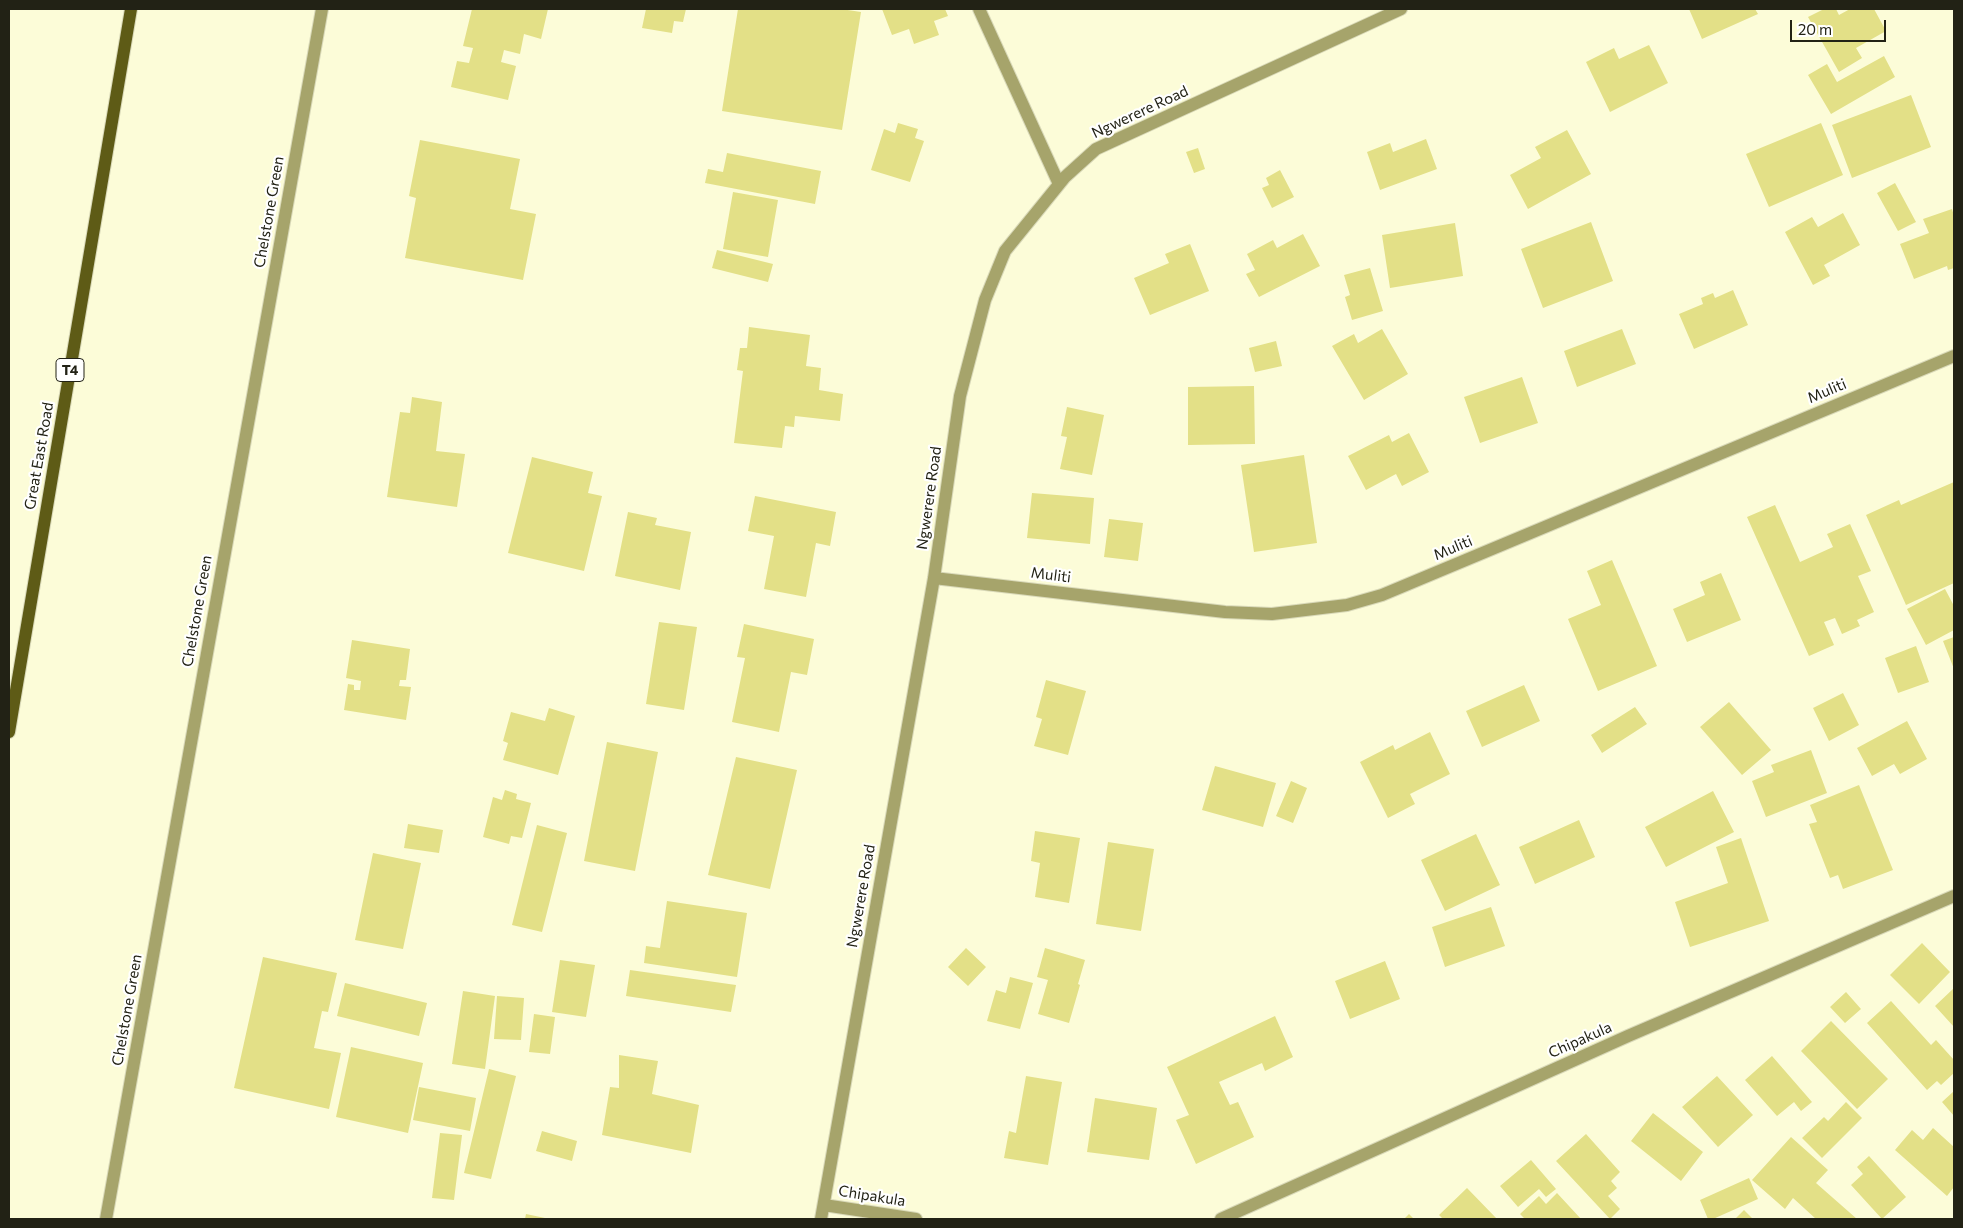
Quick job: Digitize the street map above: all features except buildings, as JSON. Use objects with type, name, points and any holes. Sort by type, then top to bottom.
[{"type":"main road","name":"Great East Road","points":[[9,732],[131,9]]},
{"type":"street","name":"Chelstone Green","points":[[106,1219],[322,9]]},
{"type":"street","points":[[979,9],[1059,184]]},
{"type":"street","name":"Ngwerere Road","points":[[821,1219],[934,578],[960,396],[985,300],[1005,251],[1059,184],[1096,149],[1401,9]]},
{"type":"street","name":"Muliti","points":[[934,578],[1225,612],[1272,614],[1347,604],[1382,595],[1954,356]]},
{"type":"street","name":"Chipakula","points":[[1221,1219],[1628,1036],[1954,896]]},
{"type":"street","name":"Chipakula","points":[[824,1205],[916,1219]]}]
